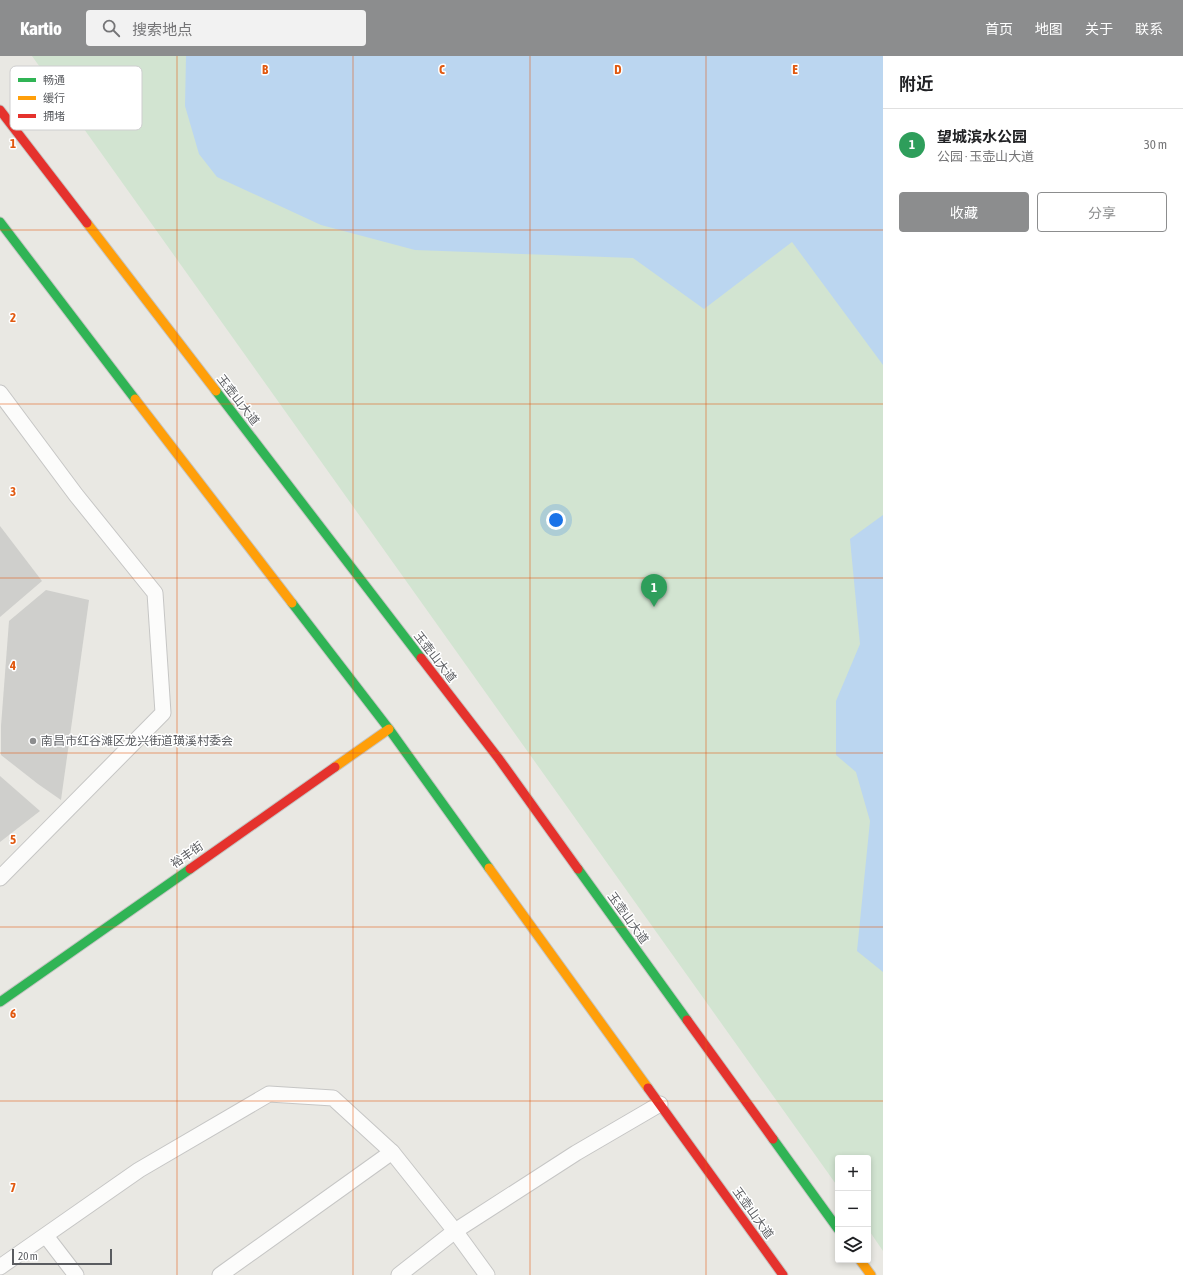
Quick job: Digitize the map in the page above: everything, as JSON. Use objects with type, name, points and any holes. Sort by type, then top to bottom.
[{"type":"main road","name":"玉壶山大道","points":[[0,110],[10,123]]},
{"type":"main road","name":"玉壶山大道","points":[[15,130],[499,759],[837,1227]]},
{"type":"main road","name":"玉壶山大道","points":[[0,222],[389,729],[783,1275]]},
{"type":"main road","name":"裕丰街","points":[[0,1002],[389,729]]},
{"type":"main road","points":[[862,1263],[871,1275]]},
{"type":"lane","points":[[0,393],[76,495],[155,593],[163,713],[0,878]]},
{"type":"lane","points":[[0,1267],[139,1170],[269,1094],[334,1098],[392,1152],[455,1231],[487,1275]]},
{"type":"lane","points":[[399,1275],[455,1231],[576,1153],[660,1104]]},
{"type":"lane","points":[[220,1275],[392,1152]]},
{"type":"lane","points":[[46,1236],[76,1275]]},
{"type":"green space","points":[[32,56],[883,56],[883,1251],[871,1233],[871,1155],[835,1155],[835,1183],[85,130],[142,130],[142,66],[39,66]]},
{"type":"water","points":[[186,56],[883,56],[883,365],[792,242],[704,309],[633,258],[415,250],[321,225],[217,177],[199,154],[185,106]]},
{"type":"water","points":[[883,515],[883,972],[857,951],[870,821],[856,772],[836,755],[836,701],[860,644],[850,539]]},
{"type":"building","points":[[0,526],[42,581],[0,617]]},
{"type":"building","points":[[46,590],[89,600],[61,800],[1,755],[1,726],[9,621]]},
{"type":"building","points":[[0,776],[40,811],[0,842]]},
{"type":"traffic: fast","points":[[0,222],[135,399]]},
{"type":"traffic: fast","points":[[216,391],[421,658]]},
{"type":"traffic: fast","points":[[292,603],[389,729],[489,868]]},
{"type":"traffic: fast","points":[[0,1002],[190,869]]},
{"type":"traffic: fast","points":[[578,869],[687,1020]]},
{"type":"traffic: fast","points":[[773,1139],[837,1227]]},
{"type":"traffic: slow","points":[[87,223],[216,391]]},
{"type":"traffic: slow","points":[[135,399],[292,603]]},
{"type":"traffic: slow","points":[[335,767],[389,729]]},
{"type":"traffic: slow","points":[[489,868],[648,1088]]},
{"type":"traffic: slow","points":[[862,1263],[871,1275]]},
{"type":"traffic: jam","points":[[0,110],[10,123]]},
{"type":"traffic: jam","points":[[15,130],[87,223]]},
{"type":"traffic: jam","points":[[421,658],[499,759],[578,869]]},
{"type":"traffic: jam","points":[[190,869],[335,767]]},
{"type":"traffic: jam","points":[[687,1020],[773,1139]]},
{"type":"traffic: jam","points":[[648,1088],[783,1275]]},
{"type":"place","name":"望城滨水公园","points":[[654,607]]},
{"type":"place","name":"南昌市红谷滩区龙兴街道璜溪村委会","points":[[33,741]]}]
